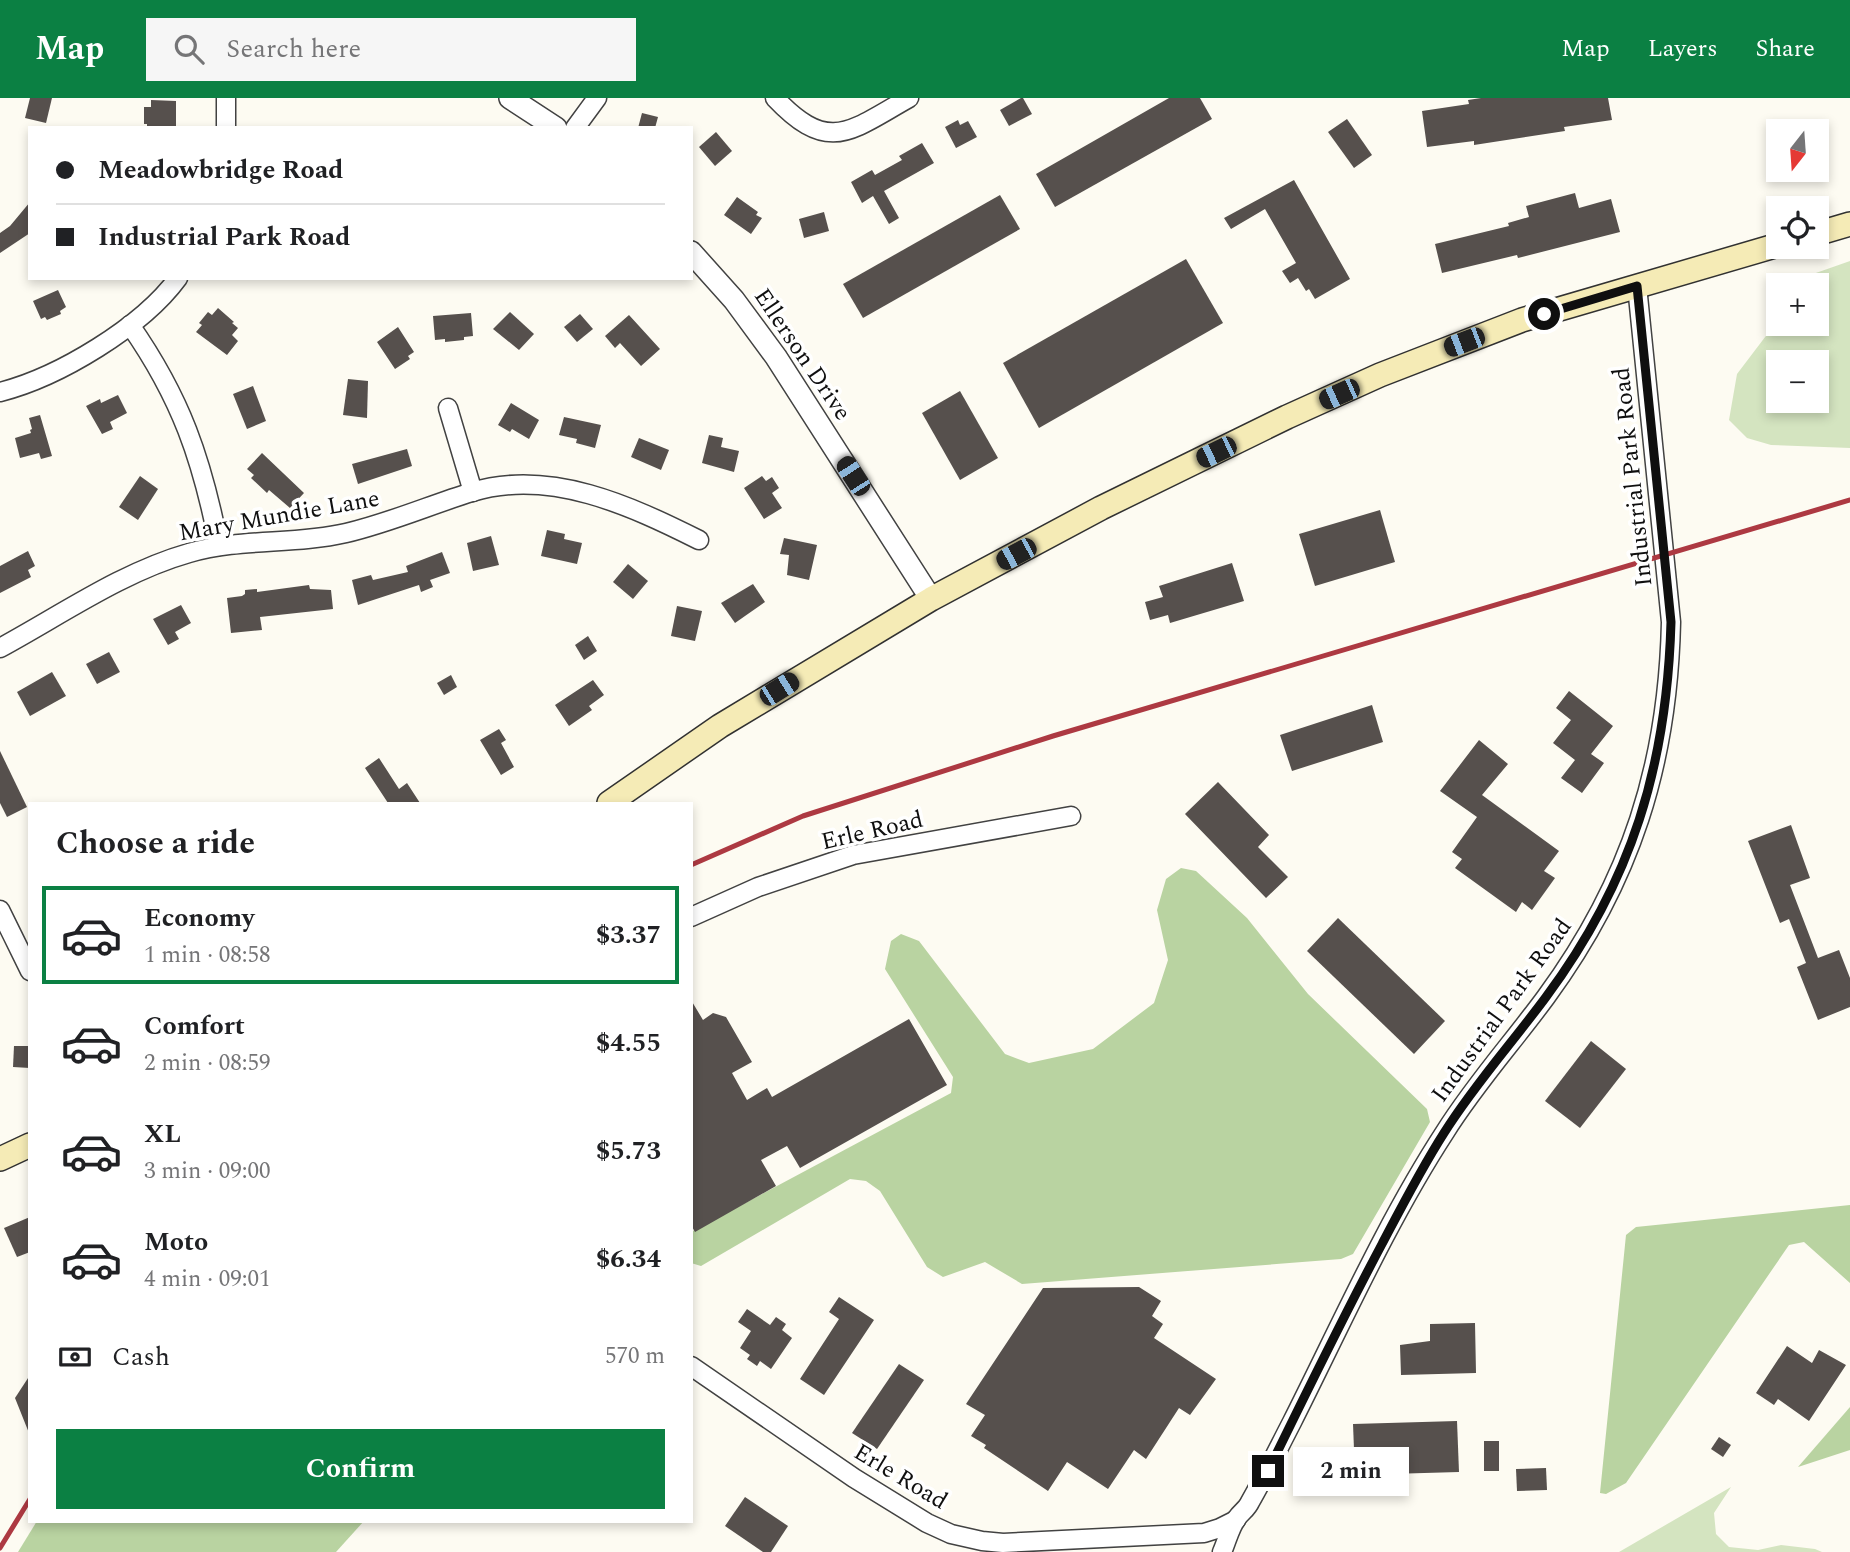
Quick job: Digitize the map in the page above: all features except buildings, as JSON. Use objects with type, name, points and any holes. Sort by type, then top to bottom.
[{"type":"main road","points":[[1829,230],[1850,224]]},
{"type":"main road","points":[[610,802],[720,726],[931,599],[1101,508],[1287,417],[1380,375],[1522,320],[1766,248]]},
{"type":"main road","points":[[0,1159],[28,1146]]},
{"type":"street","points":[[226,98],[226,126]]},
{"type":"street","points":[[510,98],[553,126]]},
{"type":"street","points":[[576,126],[597,98]]},
{"type":"street","points":[[775,98],[801,124],[827,132],[843,132],[858,127],[909,98]]},
{"type":"street","name":"Ellerson Drive","points":[[693,254],[734,300],[776,358],[931,599]]},
{"type":"street","points":[[0,392],[78,359],[130,325],[157,302],[176,280]]},
{"type":"street","name":"Industrial Park Road","points":[[1222,1552],[1236,1520],[1248,1507],[1268,1471],[1359,1288],[1417,1179],[1475,1088],[1547,996],[1595,921],[1619,874],[1643,811],[1665,718],[1671,622],[1637,286]]},
{"type":"street","points":[[130,325],[167,383],[184,418],[197,455],[219,546]]},
{"type":"street","points":[[448,408],[473,492]]},
{"type":"street","name":"Mary Mundie Lane","points":[[0,648],[94,596],[158,564],[189,553],[219,546],[311,539],[346,533],[473,492],[521,484],[577,491],[627,507],[699,540]]},
{"type":"street","name":"Erle Road","points":[[693,915],[758,887],[853,855],[1071,816]]},
{"type":"street","points":[[0,910],[28,967]]},
{"type":"street","name":"Erle Road","points":[[693,1367],[854,1478],[927,1523],[951,1534],[1003,1543],[1074,1541],[1204,1533],[1236,1520]]},
{"type":"green space","points":[[1850,261],[1850,448],[1771,445],[1747,438],[1729,420],[1737,374],[1766,336],[1829,336],[1829,273],[1816,273]]},
{"type":"green space","points":[[1181,868],[1196,871],[1247,918],[1308,994],[1427,1109],[1430,1122],[1353,1254],[1341,1259],[1022,1284],[985,1262],[943,1277],[927,1267],[880,1191],[866,1181],[850,1179],[701,1266],[693,1264],[693,1231],[951,1093],[953,1077],[885,969],[891,941],[901,934],[919,941],[1005,1054],[1029,1063],[1093,1049],[1154,1003],[1168,960],[1157,910],[1166,879]]},
{"type":"green space","points":[[1850,1205],[1850,1283],[1804,1242],[1789,1245],[1626,1483],[1606,1494],[1600,1493],[1626,1235],[1636,1227]]},
{"type":"green space","points":[[1850,1407],[1850,1450],[1798,1467]]},
{"type":"green space","points":[[1731,1487],[1714,1513],[1716,1534],[1729,1547],[1758,1550],[1781,1545],[1822,1552],[1619,1552]]},
{"type":"green space","points":[[36,1523],[362,1523],[336,1552],[18,1552]]},
{"type":"railway","points":[[693,864],[803,816],[1053,736],[1850,500]]},
{"type":"railway","points":[[0,1548],[28,1502]]},
{"type":"route","points":[[1268,1471],[1359,1288],[1444,1133],[1475,1088],[1547,996],[1602,909],[1636,831],[1657,756],[1665,718],[1671,622],[1637,286],[1544,314]]}]
